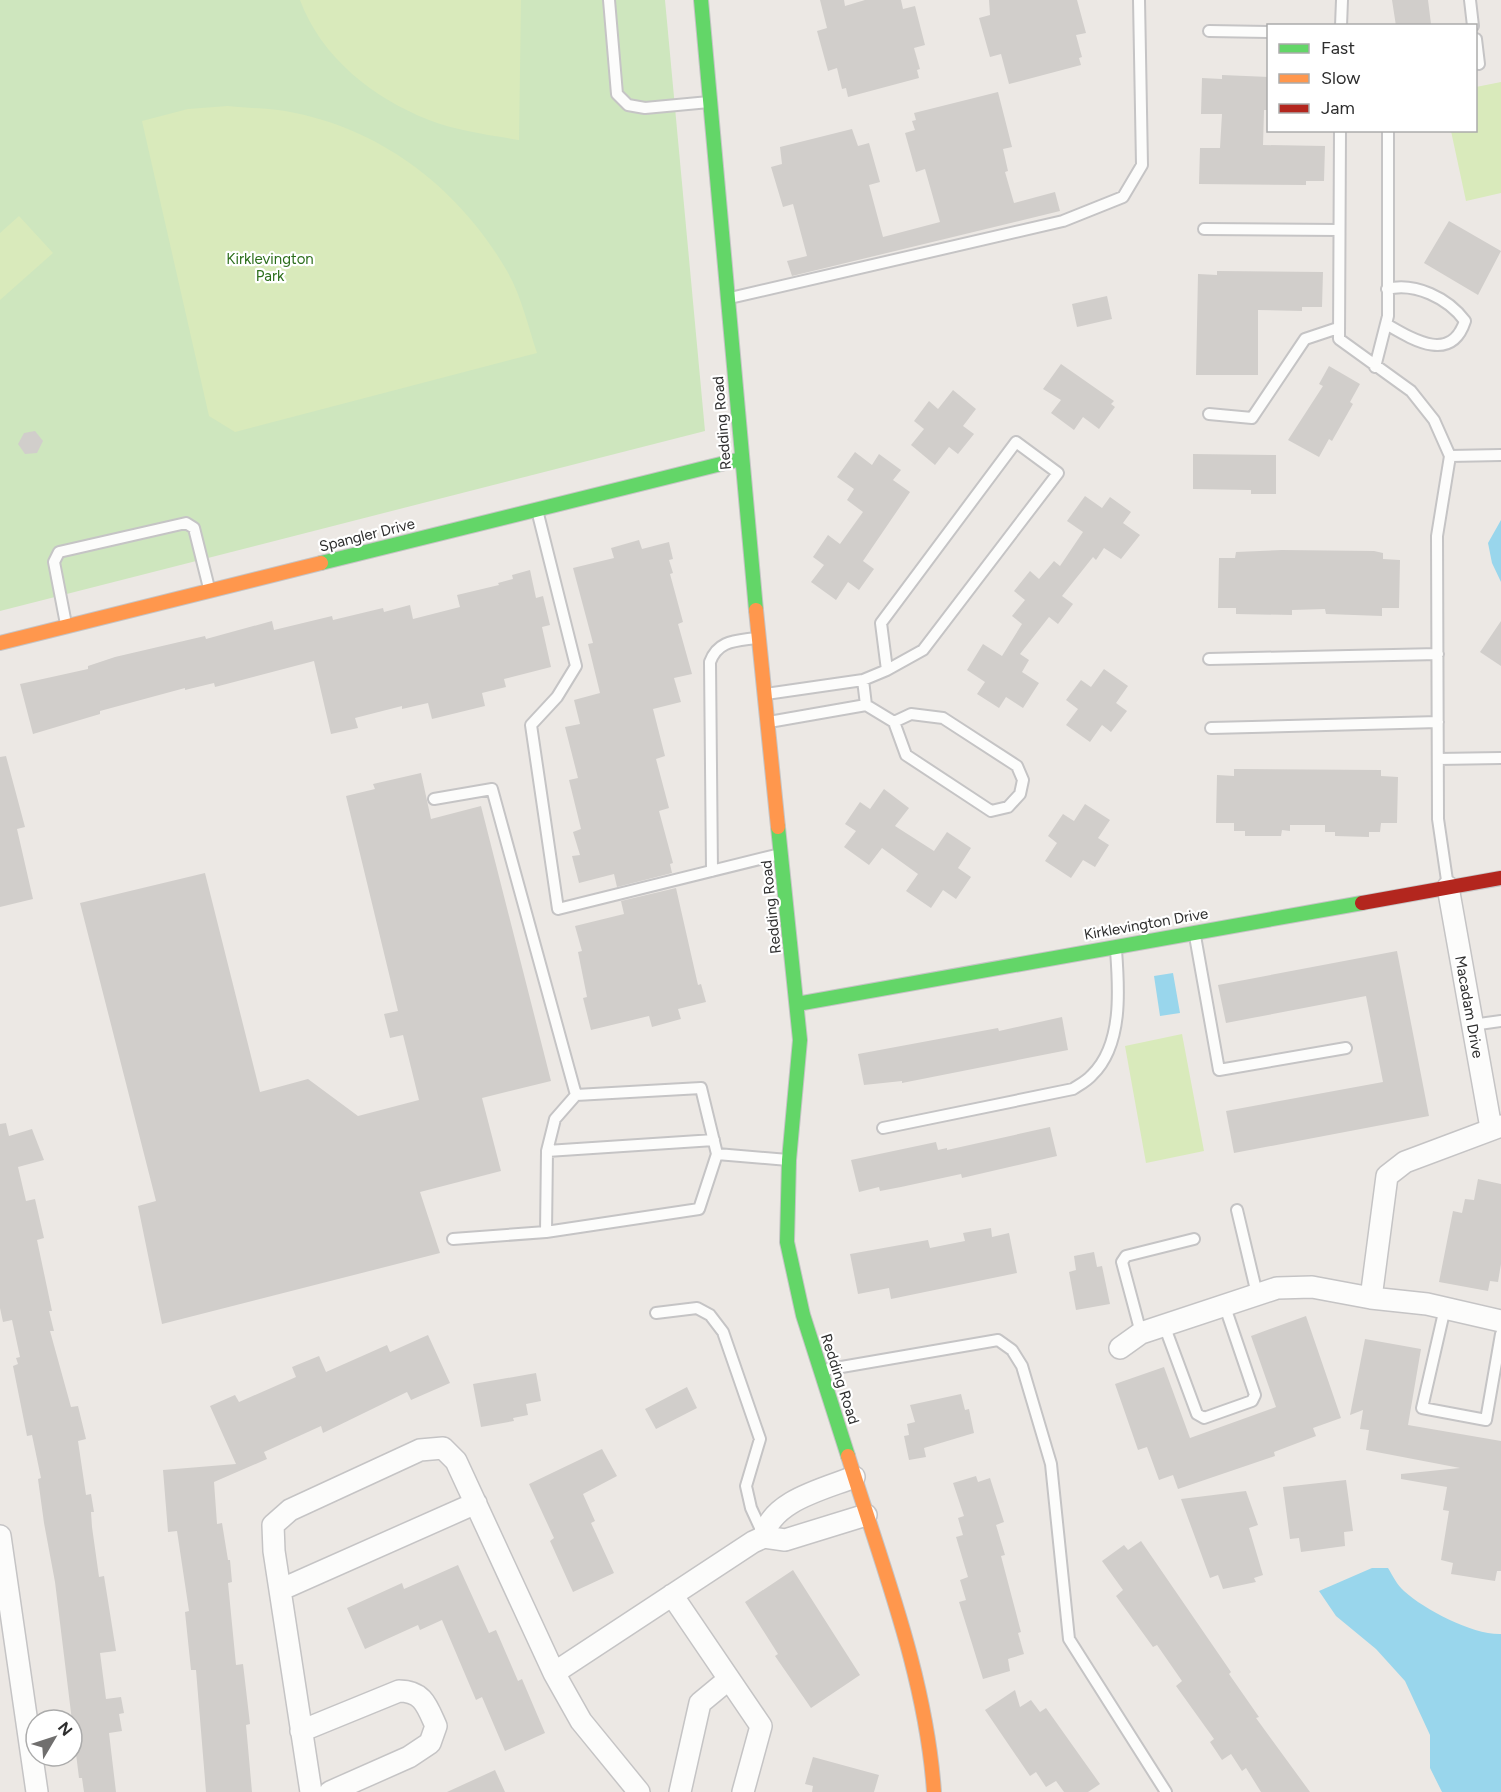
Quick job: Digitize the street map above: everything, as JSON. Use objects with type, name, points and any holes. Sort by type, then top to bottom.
[{"type":"street","name":"Redding Road","points":[[700,0],[741,459],[800,1040],[789,1160],[787,1242],[803,1315],[911,1657],[931,1749],[934,1792]]},
{"type":"street","name":"Spangler Drive","points":[[0,643],[741,459]]},
{"type":"street","name":"Kirklevington Drive","points":[[797,1004],[1501,878]]},
{"type":"street","name":"Macadam Drive","points":[[1448,887],[1472,1025],[1496,1127]]},
{"type":"street","points":[[1371,1298],[1387,1176],[1405,1162],[1496,1127]]},
{"type":"street","points":[[1120,1348],[1141,1333],[1276,1288],[1312,1287],[1445,1308],[1501,1321]]},
{"type":"street","points":[[311,1792],[280,1590],[273,1525],[290,1510],[420,1450],[443,1448],[456,1461],[554,1672],[581,1721],[639,1792]]},
{"type":"street","points":[[764,1537],[766,1525],[773,1515],[790,1505],[854,1478]]},
{"type":"street","points":[[280,1590],[476,1503]]},
{"type":"street","points":[[554,1672],[764,1537],[785,1540],[866,1515]]},
{"type":"street","points":[[0,1536],[37,1792]]},
{"type":"street","points":[[672,1595],[760,1726],[743,1792]]},
{"type":"street","points":[[680,1792],[700,1703],[729,1679]]},
{"type":"street","points":[[302,1731],[399,1691],[412,1691],[425,1701],[436,1726],[430,1743],[409,1757],[330,1792]]},
{"type":"lane","points":[[609,0],[617,94],[628,105],[645,108],[710,102]]},
{"type":"lane","points":[[727,298],[1063,221],[1123,197],[1142,165],[1139,0]]},
{"type":"lane","points":[[1341,24],[1342,0]]},
{"type":"lane","points":[[1470,0],[1473,24]]},
{"type":"lane","points":[[1209,31],[1267,32]]},
{"type":"lane","points":[[1477,47],[1479,64]]},
{"type":"lane","points":[[1340,132],[1339,339],[1411,391],[1434,420],[1450,456],[1437,536],[1437,819],[1448,887]]},
{"type":"lane","points":[[1375,367],[1386,324],[1388,132]]},
{"type":"lane","points":[[1204,230],[1339,231]]},
{"type":"lane","points":[[1386,324],[1430,345],[1450,343],[1460,335],[1465,321],[1445,302],[1426,292],[1402,286],[1387,289]]},
{"type":"lane","points":[[1209,414],[1252,418],[1305,339],[1338,328]]},
{"type":"lane","points":[[765,694],[863,680],[887,670],[923,650],[1058,473],[1016,442],[881,623],[887,670]]},
{"type":"lane","points":[[1450,456],[1501,455]]},
{"type":"lane","points":[[537,510],[576,666],[557,697],[531,725],[558,909],[782,854]]},
{"type":"lane","points":[[66,628],[54,562],[59,552],[186,523],[194,528],[210,592]]},
{"type":"lane","points":[[712,871],[710,662],[714,651],[723,643],[760,638]]},
{"type":"lane","points":[[1209,659],[1438,654]]},
{"type":"lane","points":[[863,680],[866,705]]},
{"type":"lane","points":[[768,722],[866,705],[894,722],[906,756],[991,811],[1008,807],[1020,794],[1023,780],[1017,766],[943,718],[911,714],[894,722]]},
{"type":"lane","points":[[1211,728],[1438,722]]},
{"type":"lane","points":[[1438,759],[1501,758]]},
{"type":"lane","points":[[434,800],[492,789],[576,1095]]},
{"type":"lane","points":[[1194,933],[1219,1070],[1346,1048]]},
{"type":"lane","points":[[882,1128],[1073,1089],[1092,1075],[1103,1059],[1116,1018],[1119,988],[1115,946]]},
{"type":"lane","points":[[1472,1025],[1501,1021]]},
{"type":"lane","points":[[453,1239],[546,1232],[699,1209],[717,1154],[701,1088],[576,1095],[555,1119],[547,1151],[546,1232]]},
{"type":"lane","points":[[547,1151],[714,1140]]},
{"type":"lane","points":[[717,1154],[789,1160]]},
{"type":"lane","points":[[1236,1209],[1257,1294]]},
{"type":"lane","points":[[1141,1333],[1122,1262],[1126,1256],[1194,1239]]},
{"type":"lane","points":[[1164,1325],[1197,1414],[1204,1418],[1252,1401],[1255,1395],[1224,1304]]},
{"type":"lane","points":[[656,1313],[697,1308],[710,1316],[723,1332],[760,1439],[746,1486],[751,1508],[764,1537]]},
{"type":"lane","points":[[1445,1308],[1422,1408],[1486,1420],[1501,1334]]},
{"type":"lane","points":[[820,1371],[998,1340],[1012,1350],[1022,1366],[1051,1464],[1070,1639],[1166,1792]]},
{"type":"green space","name":"Kirklevington Park","points":[[0,0],[665,0],[705,431],[0,611]]},
{"type":"green space","points":[[300,0],[521,0],[519,140],[440,124],[388,100],[351,73],[335,57],[309,21]]},
{"type":"green space","points":[[1501,82],[1501,193],[1466,201],[1451,132],[1477,132],[1477,87]]},
{"type":"green space","points":[[228,106],[278,110],[314,117],[348,129],[381,145],[411,164],[439,186],[487,240],[507,271],[524,311],[537,353],[235,432],[209,416],[142,121],[188,109]]},
{"type":"green space","points":[[19,216],[53,253],[0,300],[0,233]]},
{"type":"green space","points":[[1182,1034],[1204,1151],[1146,1163],[1125,1046]]},
{"type":"water","points":[[1501,520],[1501,582],[1492,563],[1488,543]]},
{"type":"water","points":[[1173,973],[1180,1013],[1160,1016],[1154,976]]},
{"type":"water","points":[[1372,1568],[1388,1568],[1404,1591],[1424,1606],[1450,1620],[1477,1630],[1501,1634],[1501,1792],[1442,1792],[1430,1768],[1430,1735],[1405,1681],[1376,1649],[1336,1616],[1319,1591]]},
{"type":"building","points":[[820,0],[844,0],[845,6],[865,0],[901,0],[903,9],[915,6],[925,45],[914,48],[920,69],[917,70],[919,78],[848,97],[846,88],[842,89],[837,68],[828,71],[817,31],[827,28]]},
{"type":"building","points":[[989,0],[1077,0],[1086,33],[1076,35],[1082,57],[1079,58],[1081,65],[1009,84],[1001,54],[990,57],[979,18],[990,15]]},
{"type":"building","points":[[1392,0],[1428,0],[1431,24],[1396,24]]},
{"type":"building","points":[[1222,75],[1267,77],[1267,110],[1264,110],[1263,145],[1325,146],[1324,181],[1306,181],[1306,185],[1199,184],[1200,148],[1220,148],[1222,114],[1201,114],[1202,78],[1222,79]]},
{"type":"building","points":[[998,92],[1012,147],[1003,149],[1008,171],[1005,172],[1014,203],[1055,192],[1060,211],[792,276],[787,261],[807,256],[793,204],[783,207],[771,167],[782,164],[780,147],[852,129],[858,146],[869,143],[880,182],[869,185],[883,237],[940,222],[925,169],[916,172],[905,133],[915,130],[912,121],[916,120],[914,113]]},
{"type":"building","points":[[1449,221],[1501,251],[1478,295],[1424,263]]},
{"type":"building","points":[[1217,271],[1323,272],[1322,307],[1302,307],[1302,311],[1258,310],[1258,375],[1196,375],[1198,274],[1217,275]]},
{"type":"building","points":[[1107,296],[1112,319],[1077,327],[1072,304]]},
{"type":"building","points":[[1061,364],[1114,401],[1111,404],[1115,407],[1099,429],[1083,417],[1074,430],[1051,413],[1061,400],[1043,389]]},
{"type":"building","points":[[1329,366],[1360,384],[1350,402],[1353,404],[1332,441],[1329,439],[1319,457],[1288,440],[1323,386],[1319,384]]},
{"type":"building","points":[[953,390],[976,409],[963,426],[974,434],[958,454],[949,447],[935,465],[911,445],[924,429],[914,421],[929,401],[938,409]]},
{"type":"building","points":[[35,431],[43,441],[37,453],[25,454],[18,444],[24,433]]},
{"type":"building","points":[[855,452],[872,465],[879,454],[901,470],[893,480],[910,492],[863,561],[874,569],[859,590],[848,582],[836,600],[811,582],[824,565],[813,557],[828,535],[840,544],[863,512],[847,500],[854,489],[837,477]]},
{"type":"building","points":[[1193,454],[1276,455],[1276,494],[1251,494],[1251,490],[1193,489]]},
{"type":"building","points":[[1085,496],[1102,508],[1110,497],[1131,512],[1123,523],[1140,535],[1121,559],[1104,548],[1096,560],[1093,557],[1062,596],[1073,604],[1058,624],[1049,617],[1020,654],[1029,660],[1022,672],[1039,683],[1023,708],[1006,697],[999,708],[977,694],[985,682],[967,670],[983,644],[1002,656],[1022,624],[1012,616],[1025,600],[1014,591],[1030,571],[1039,579],[1054,561],[1060,566],[1083,532],[1067,521]]},
{"type":"building","points":[[639,540],[642,549],[669,542],[673,559],[669,560],[673,573],[670,574],[683,622],[678,624],[692,674],[674,678],[681,702],[653,709],[665,756],[656,759],[669,808],[659,811],[673,863],[670,864],[672,873],[617,887],[614,874],[579,883],[572,856],[580,855],[573,832],[581,829],[569,780],[578,778],[565,727],[580,724],[574,700],[600,693],[588,644],[593,643],[573,568],[614,558],[611,548]]},
{"type":"building","points":[[1374,551],[1383,553],[1383,559],[1400,560],[1399,608],[1382,608],[1382,616],[1326,614],[1325,609],[1292,610],[1292,615],[1236,614],[1236,608],[1218,608],[1219,558],[1235,558],[1236,552]]},
{"type":"building","points":[[530,570],[536,598],[543,596],[550,625],[542,627],[551,667],[504,679],[506,687],[482,693],[485,706],[432,719],[428,703],[402,709],[402,706],[355,718],[358,728],[331,734],[314,661],[215,687],[214,683],[185,690],[185,688],[100,711],[100,714],[33,734],[20,684],[88,669],[88,666],[115,657],[205,636],[206,639],[272,621],[274,630],[332,616],[333,620],[383,608],[384,612],[410,605],[413,619],[460,607],[457,595],[499,585],[498,583],[513,579],[512,575]]},
{"type":"building","points":[[1501,621],[1501,666],[1480,652]]},
{"type":"building","points":[[1104,669],[1128,686],[1116,703],[1127,711],[1111,732],[1102,725],[1090,742],[1066,725],[1078,709],[1066,700],[1081,680],[1091,687]]},
{"type":"building","points":[[6,756],[25,827],[17,829],[33,899],[0,907],[0,757]]},
{"type":"building","points":[[1234,769],[1381,770],[1381,776],[1398,777],[1397,823],[1381,823],[1380,832],[1369,832],[1369,837],[1335,836],[1335,832],[1325,832],[1325,825],[1290,825],[1290,831],[1282,830],[1281,836],[1245,836],[1245,831],[1234,831],[1234,823],[1216,823],[1217,775],[1234,776]]},
{"type":"building","points":[[421,773],[431,819],[481,806],[551,1081],[482,1098],[501,1171],[420,1192],[440,1253],[162,1324],[138,1206],[156,1201],[80,903],[205,873],[260,1092],[308,1079],[358,1116],[419,1100],[403,1035],[390,1038],[384,1014],[398,1011],[346,796],[375,789],[373,784]]},
{"type":"building","points":[[884,789],[909,808],[895,826],[934,851],[947,832],[971,848],[958,868],[971,877],[956,899],[943,890],[931,908],[906,891],[918,874],[882,848],[869,865],[844,847],[856,831],[845,824],[860,802],[870,809]]},
{"type":"building","points":[[1085,804],[1110,820],[1098,838],[1109,845],[1095,867],[1083,860],[1071,878],[1045,861],[1057,843],[1048,836],[1063,814],[1074,821]]},
{"type":"building","points":[[676,888],[698,985],[701,984],[706,1002],[678,1009],[681,1019],[652,1027],[649,1016],[591,1030],[583,998],[587,997],[578,952],[582,951],[575,926],[624,914],[621,901]]},
{"type":"building","points":[[1397,951],[1429,1116],[1234,1153],[1226,1111],[1383,1082],[1366,996],[1226,1023],[1218,985]]},
{"type":"building","points":[[1062,1017],[1068,1050],[902,1083],[902,1081],[864,1085],[858,1054],[998,1028],[999,1031]]},
{"type":"building","points":[[6,1123],[9,1136],[32,1129],[44,1160],[18,1167],[26,1201],[35,1199],[44,1238],[37,1240],[52,1311],[49,1311],[54,1331],[50,1331],[71,1407],[78,1406],[86,1439],[78,1441],[86,1495],[91,1494],[94,1512],[91,1512],[92,1527],[99,1577],[104,1576],[116,1651],[100,1653],[106,1699],[121,1697],[124,1713],[119,1714],[122,1731],[109,1733],[116,1792],[84,1792],[82,1778],[79,1778],[78,1768],[84,1768],[84,1708],[70,1708],[55,1582],[38,1479],[41,1478],[32,1435],[27,1436],[13,1366],[18,1364],[16,1358],[20,1357],[12,1320],[3,1322],[0,1308],[0,1124]]},
{"type":"building","points":[[1050,1127],[1057,1156],[962,1178],[961,1174],[880,1191],[879,1187],[859,1192],[851,1160],[936,1142],[938,1150],[947,1148],[947,1150]]},
{"type":"building","points":[[1478,1179],[1501,1184],[1501,1264],[1498,1282],[1490,1281],[1488,1291],[1439,1282],[1453,1211],[1462,1213],[1465,1199],[1474,1200]]},
{"type":"building","points":[[991,1228],[992,1237],[1009,1233],[1017,1273],[891,1299],[889,1288],[858,1294],[850,1254],[928,1240],[930,1248],[965,1241],[963,1233]]},
{"type":"building","points":[[1094,1252],[1097,1267],[1102,1266],[1110,1304],[1076,1310],[1069,1272],[1076,1270],[1074,1256]]},
{"type":"building","points":[[1306,1316],[1341,1418],[1313,1428],[1316,1436],[1274,1452],[1275,1456],[1178,1489],[1173,1475],[1159,1480],[1147,1447],[1138,1450],[1115,1384],[1164,1367],[1190,1438],[1276,1407],[1251,1336]]},
{"type":"building","points":[[428,1335],[450,1383],[411,1400],[407,1392],[323,1433],[321,1426],[264,1452],[267,1459],[214,1482],[217,1524],[222,1523],[228,1560],[230,1560],[232,1582],[228,1583],[236,1665],[243,1664],[250,1724],[246,1725],[252,1792],[206,1792],[196,1670],[191,1670],[185,1612],[189,1611],[177,1531],[168,1532],[163,1470],[236,1464],[210,1406],[235,1395],[239,1402],[296,1377],[292,1367],[319,1356],[326,1372],[387,1345],[390,1352]]},
{"type":"building","points":[[1365,1339],[1421,1349],[1408,1425],[1501,1441],[1501,1571],[1497,1571],[1495,1581],[1451,1574],[1453,1563],[1441,1560],[1449,1511],[1443,1510],[1447,1487],[1401,1479],[1401,1474],[1460,1468],[1366,1450],[1369,1430],[1360,1429],[1363,1410],[1350,1415]]},
{"type":"building","points":[[536,1373],[541,1401],[526,1404],[528,1415],[513,1418],[514,1421],[481,1427],[473,1384]]},
{"type":"building","points":[[687,1387],[697,1408],[656,1429],[645,1409]]},
{"type":"building","points":[[961,1394],[965,1410],[969,1409],[974,1433],[924,1448],[926,1457],[909,1460],[904,1436],[909,1435],[907,1424],[915,1422],[910,1405]]},
{"type":"building","points":[[602,1449],[617,1476],[583,1494],[595,1521],[591,1523],[614,1573],[573,1592],[550,1541],[554,1538],[529,1484]]},
{"type":"building","points":[[976,1476],[978,1482],[990,1478],[1004,1522],[996,1525],[1005,1555],[1001,1556],[1021,1632],[1018,1633],[1024,1654],[1008,1659],[1010,1671],[983,1679],[959,1602],[966,1600],[960,1580],[968,1577],[956,1537],[963,1535],[958,1518],[964,1516],[953,1483]]},
{"type":"building","points":[[1346,1480],[1353,1531],[1344,1532],[1345,1546],[1301,1552],[1299,1538],[1290,1539],[1283,1487]]},
{"type":"building","points":[[1246,1491],[1258,1525],[1249,1528],[1263,1575],[1254,1578],[1256,1582],[1223,1589],[1218,1575],[1210,1578],[1181,1499]]},
{"type":"building","points":[[1141,1541],[1231,1672],[1229,1674],[1259,1717],[1256,1718],[1310,1792],[1261,1792],[1246,1768],[1242,1771],[1231,1754],[1222,1760],[1210,1742],[1214,1739],[1176,1686],[1182,1681],[1157,1645],[1153,1647],[1116,1596],[1123,1590],[1102,1561],[1124,1545],[1128,1550]]},
{"type":"building","points":[[458,1565],[489,1633],[496,1630],[518,1681],[522,1679],[545,1733],[505,1751],[482,1697],[476,1700],[442,1620],[420,1630],[418,1625],[365,1649],[347,1608],[402,1583],[404,1589]]},
{"type":"building","points":[[793,1570],[860,1675],[811,1708],[775,1656],[778,1654],[745,1602]]},
{"type":"building","points":[[1015,1690],[1020,1707],[1031,1700],[1040,1712],[1046,1708],[1100,1784],[1088,1792],[1064,1792],[1056,1781],[1046,1787],[1036,1772],[1030,1776],[985,1710]]},
{"type":"building","points":[[813,1757],[879,1775],[874,1792],[812,1792],[813,1786],[805,1784]]},
{"type":"building","points":[[495,1770],[505,1792],[447,1792]]},
{"type":"traffic: fast","points":[[701,0],[756,610]]},
{"type":"traffic: fast","points":[[321,563],[741,459]]},
{"type":"traffic: fast","points":[[778,827],[800,1040],[789,1160],[787,1242],[803,1315],[848,1456]]},
{"type":"traffic: fast","points":[[797,1004],[1362,903]]},
{"type":"traffic: slow","points":[[0,643],[321,563]]},
{"type":"traffic: slow","points":[[756,610],[778,827]]},
{"type":"traffic: slow","points":[[848,1456],[901,1622],[912,1664],[922,1706],[934,1792]]},
{"type":"traffic: jam","points":[[1362,903],[1501,878]]}]
